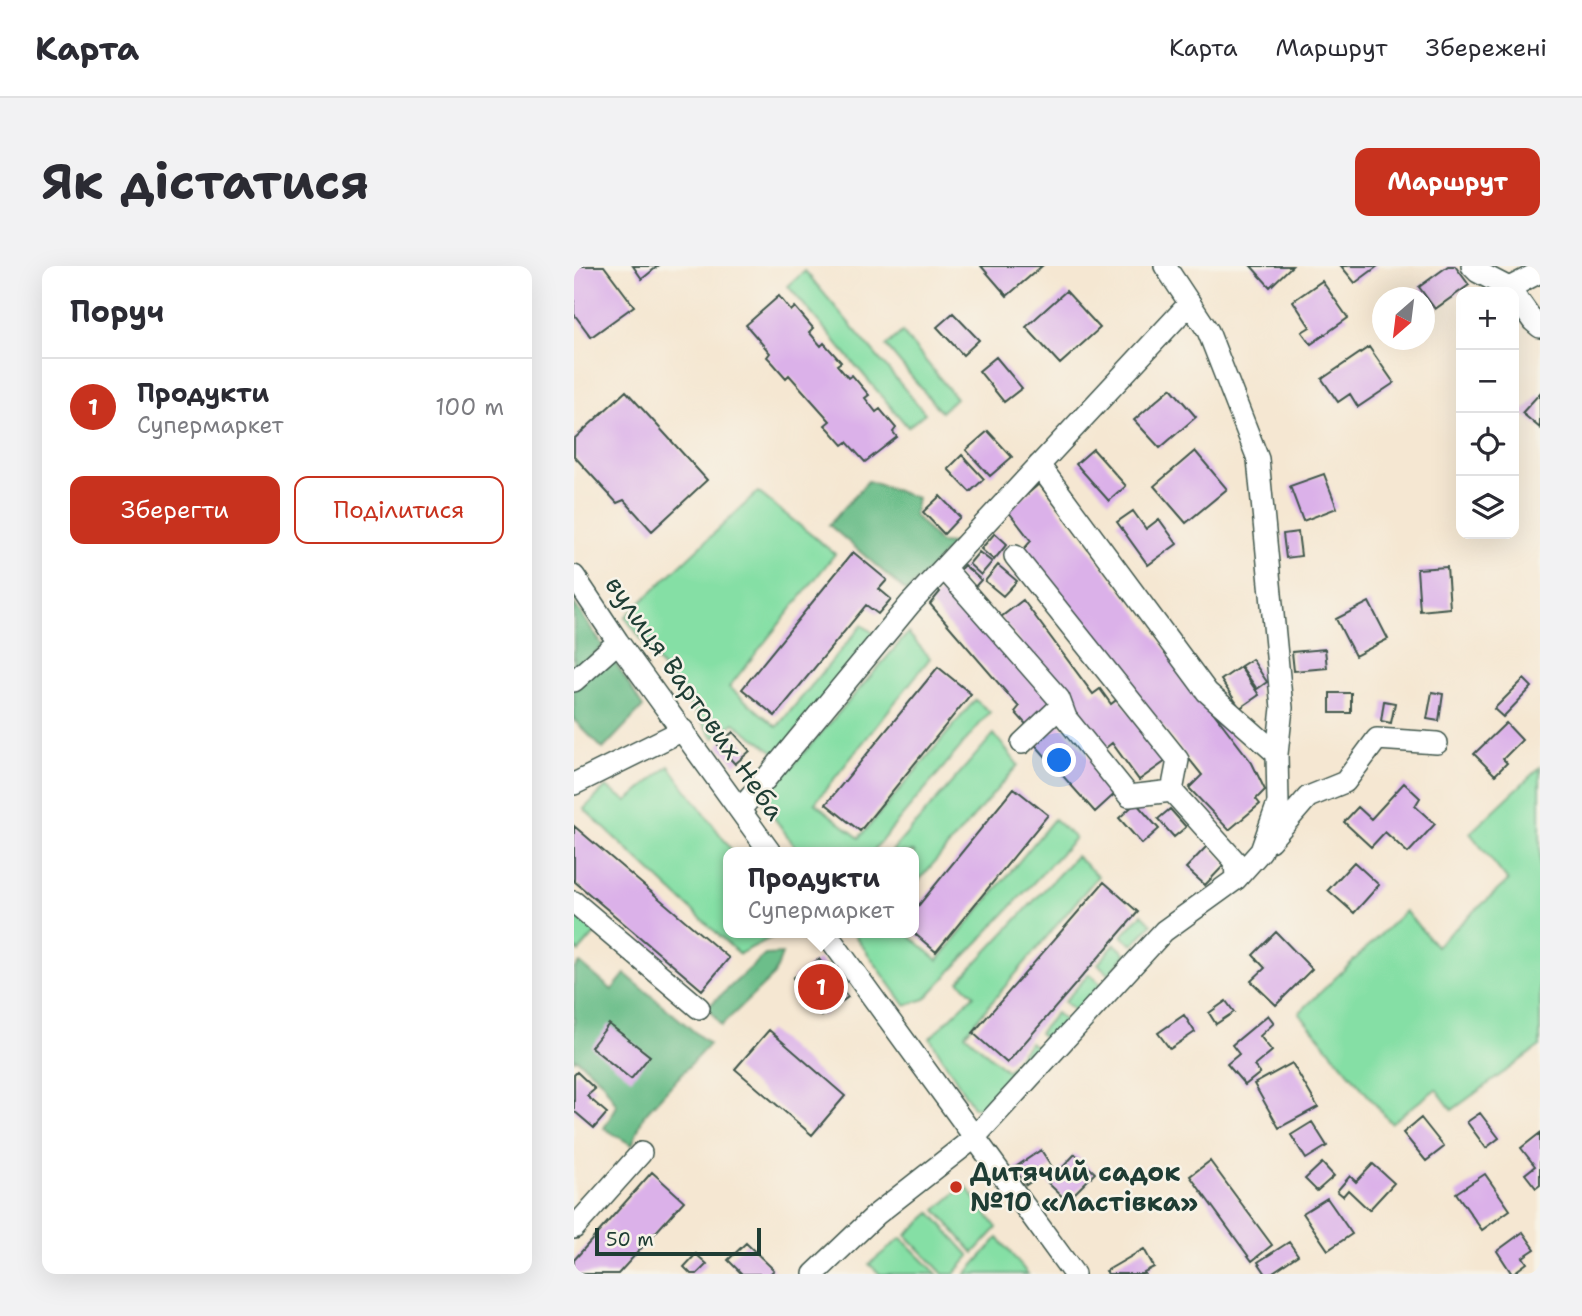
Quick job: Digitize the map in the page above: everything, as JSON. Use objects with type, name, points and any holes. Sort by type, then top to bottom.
[{"type":"street","points":[[1165,266],[1208,331],[1258,459],[1282,708],[1277,754],[1278,803],[1261,851]]},
{"type":"street","points":[[1472,266],[1505,287]]},
{"type":"street","points":[[1518,287],[1540,272]]},
{"type":"street","points":[[1519,301],[1540,327]]},
{"type":"street","points":[[740,810],[910,604],[1189,303]]},
{"type":"street","points":[[1039,465],[1207,692],[1277,754]]},
{"type":"street","points":[[1016,556],[1178,760],[1172,791]]},
{"type":"street","points":[[944,568],[1059,699],[1066,718],[1129,796],[1172,791]]},
{"type":"street","name":"вулиця Вартових Неба","points":[[574,576],[618,642],[766,847]]},
{"type":"street","points":[[574,681],[618,642]]},
{"type":"street","points":[[1022,743],[1061,706]]},
{"type":"street","points":[[574,784],[683,730]]},
{"type":"street","points":[[814,1274],[877,1214],[974,1138],[1164,931],[1236,879],[1308,797],[1345,782],[1377,739],[1437,743]]},
{"type":"street","points":[[1172,791],[1235,861],[1236,879]]},
{"type":"street","points":[[574,902],[699,1008]]},
{"type":"street","points":[[830,938],[1074,1274]]},
{"type":"street","points":[[574,1228],[640,1153]]},
{"type":"green space","points":[[805,271],[925,413],[908,427],[788,286]]},
{"type":"green space","points":[[902,332],[956,398],[941,412],[886,346]]},
{"type":"green space","points":[[868,481],[917,498],[914,515],[940,543],[953,544],[907,592],[829,525]]},
{"type":"green space","points":[[758,492],[835,554],[729,687],[777,727],[862,625],[876,635],[777,754],[734,723],[714,738],[625,617]]},
{"type":"green space","points":[[574,603],[603,646],[574,671]]},
{"type":"green space","points":[[908,633],[930,658],[815,803],[859,838],[975,700],[990,712],[876,847],[795,847],[762,801]]},
{"type":"green space","points":[[610,654],[643,707],[603,749],[574,720],[574,689]]},
{"type":"green space","points":[[994,734],[1018,765],[919,880],[919,847],[895,847]]},
{"type":"green space","points":[[669,766],[729,847],[723,847],[723,938],[770,938],[739,954],[584,809],[606,787],[627,801]]},
{"type":"green space","points":[[1540,767],[1540,1046],[1452,1110],[1436,1089],[1391,1123],[1299,1013],[1405,911],[1436,946],[1508,881],[1470,833]]},
{"type":"green space","points":[[1054,819],[1075,838],[925,999],[905,1005],[857,938],[912,938],[938,960]]},
{"type":"green space","points":[[1076,856],[1098,876],[965,1034],[1007,1071],[1030,1042],[1043,1053],[992,1108],[973,1107],[930,1038],[974,995],[959,981]]},
{"type":"green space","points":[[574,913],[596,932],[579,952],[574,947]]},
{"type":"green space","points":[[1142,914],[1152,924],[1133,945],[1122,936]]},
{"type":"green space","points":[[1115,944],[1126,954],[1109,974],[1098,964]]},
{"type":"green space","points":[[782,954],[774,975],[721,1026],[708,1007],[765,955]]},
{"type":"green space","points":[[580,963],[612,990],[625,974],[709,1044],[644,1115],[632,1145],[604,1128],[617,1106],[603,1082],[577,1059],[574,1060],[574,969]]},
{"type":"green space","points":[[1089,974],[1101,984],[1076,1012],[1064,1002]]},
{"type":"green space","points":[[1056,1013],[1068,1023],[1051,1043],[1039,1033]]},
{"type":"green space","points":[[965,1185],[997,1228],[974,1253],[936,1210]]},
{"type":"green space","points":[[931,1213],[970,1256],[954,1274],[943,1274],[906,1235]]},
{"type":"green space","points":[[901,1238],[937,1274],[880,1274],[869,1264]]},
{"type":"green space","points":[[998,1238],[1028,1274],[966,1274]]},
{"type":"building","points":[[574,266],[604,266],[634,306],[591,337],[574,314]]},
{"type":"building","points":[[633,266],[658,266],[642,279]]},
{"type":"building","points":[[981,266],[1042,266],[1007,296]]},
{"type":"building","points":[[1251,266],[1292,266],[1270,287]]},
{"type":"building","points":[[1341,266],[1378,266],[1355,283]]},
{"type":"building","points":[[1448,266],[1455,266],[1469,285],[1456,287],[1456,294],[1435,309],[1435,287],[1419,287]]},
{"type":"building","points":[[1322,281],[1348,318],[1311,344],[1302,332],[1310,327],[1293,301]]},
{"type":"building","points":[[1066,291],[1100,328],[1060,364],[1026,327]]},
{"type":"building","points":[[779,296],[791,311],[795,307],[813,328],[809,332],[821,346],[824,343],[841,362],[837,365],[848,378],[852,375],[869,395],[865,398],[876,412],[880,409],[896,428],[893,432],[897,437],[865,462],[847,442],[843,445],[825,425],[830,421],[789,375],[786,378],[767,357],[770,353],[746,325]]},
{"type":"building","points":[[953,313],[979,340],[963,355],[937,327]]},
{"type":"building","points":[[1369,347],[1394,383],[1358,407],[1350,394],[1338,402],[1322,379]]},
{"type":"building","points":[[996,357],[1022,388],[1004,402],[979,371]]},
{"type":"building","points":[[1171,388],[1196,417],[1160,448],[1134,420]]},
{"type":"building","points":[[626,391],[707,480],[652,531],[624,500],[617,503],[574,456],[574,439]]},
{"type":"building","points":[[1540,393],[1540,428],[1522,413]]},
{"type":"building","points":[[988,431],[1012,457],[990,476],[966,450]]},
{"type":"building","points":[[1093,449],[1126,486],[1109,501],[1076,464]]},
{"type":"building","points":[[1195,451],[1227,489],[1186,523],[1154,486]]},
{"type":"building","points":[[962,455],[984,479],[970,492],[948,469]]},
{"type":"building","points":[[1324,474],[1337,508],[1303,521],[1290,486]]},
{"type":"building","points":[[1039,484],[1252,763],[1265,790],[1256,799],[1260,804],[1229,830],[1189,788],[1202,775],[1022,551],[1031,541],[1008,511]]},
{"type":"building","points":[[940,496],[960,517],[944,534],[923,512]]},
{"type":"building","points":[[1133,511],[1146,529],[1159,519],[1177,544],[1148,565],[1117,522]]},
{"type":"building","points":[[1298,532],[1301,556],[1286,558],[1283,534]]},
{"type":"building","points":[[995,533],[1007,544],[994,560],[981,549]]},
{"type":"building","points":[[853,552],[887,580],[879,589],[891,599],[878,614],[866,605],[775,716],[742,689]]},
{"type":"building","points":[[979,552],[992,562],[981,575],[969,564]]},
{"type":"building","points":[[964,565],[981,580],[973,589],[956,574]]},
{"type":"building","points":[[998,565],[1017,581],[1003,596],[985,581]]},
{"type":"building","points":[[1447,567],[1450,608],[1420,611],[1417,569]]},
{"type":"building","points":[[948,578],[1056,702],[1032,731],[1015,712],[1019,707],[930,604],[940,592],[937,588]]},
{"type":"building","points":[[1023,600],[1093,694],[1100,689],[1111,704],[1119,698],[1166,761],[1139,780],[1112,743],[1102,751],[1001,617]]},
{"type":"building","points":[[1369,602],[1388,639],[1355,656],[1336,619]]},
{"type":"building","points":[[1325,649],[1327,668],[1294,671],[1292,652]]},
{"type":"building","points":[[1252,659],[1267,682],[1257,689],[1241,666]]},
{"type":"building","points":[[938,667],[971,694],[860,831],[826,804]]},
{"type":"building","points":[[1240,667],[1259,695],[1240,708],[1221,680]]},
{"type":"building","points":[[1524,679],[1532,687],[1503,717],[1494,709]]},
{"type":"building","points":[[1432,692],[1443,694],[1439,721],[1427,719]]},
{"type":"building","points":[[1330,693],[1351,693],[1351,713],[1330,713]]},
{"type":"building","points":[[1384,701],[1395,703],[1391,723],[1381,721]]},
{"type":"building","points":[[1054,718],[1119,790],[1095,812],[1030,739]]},
{"type":"building","points":[[1506,723],[1522,740],[1503,759],[1507,763],[1495,775],[1474,754]]},
{"type":"building","points":[[733,732],[750,751],[735,764],[718,745]]},
{"type":"building","points":[[1404,783],[1420,798],[1415,806],[1435,824],[1408,853],[1385,832],[1371,847],[1344,822],[1358,807],[1371,819]]},
{"type":"building","points":[[1014,788],[1048,815],[936,952],[919,937],[919,905]]},
{"type":"building","points":[[1136,803],[1159,829],[1142,844],[1119,818]]},
{"type":"building","points":[[1170,809],[1186,827],[1174,837],[1158,819]]},
{"type":"building","points":[[574,826],[729,958],[702,990],[574,881]]},
{"type":"building","points":[[1207,846],[1226,863],[1205,885],[1186,868]]},
{"type":"building","points":[[1354,862],[1379,885],[1354,913],[1328,890]]},
{"type":"building","points":[[1104,882],[1138,912],[1007,1063],[973,1033]]},
{"type":"building","points":[[1276,932],[1312,969],[1276,1005],[1251,981],[1265,968],[1253,955]]},
{"type":"building","points":[[819,959],[848,997],[822,1016],[793,978]]},
{"type":"building","points":[[1226,1001],[1234,1012],[1216,1024],[1209,1013]]},
{"type":"building","points":[[1184,1015],[1195,1032],[1170,1049],[1158,1033]]},
{"type":"building","points":[[1268,1015],[1274,1023],[1260,1036],[1272,1051],[1254,1066],[1260,1073],[1245,1085],[1227,1064],[1239,1054],[1232,1045]]},
{"type":"building","points":[[609,1024],[650,1056],[631,1079],[591,1047]]},
{"type":"building","points":[[769,1030],[845,1096],[812,1135],[735,1069]]},
{"type":"building","points":[[1292,1063],[1318,1107],[1279,1128],[1254,1084]]},
{"type":"building","points":[[577,1072],[595,1089],[587,1096],[607,1113],[594,1128],[574,1111],[574,1075]]},
{"type":"building","points":[[1480,1113],[1499,1138],[1486,1148],[1467,1122]]},
{"type":"building","points":[[1421,1118],[1444,1147],[1426,1161],[1403,1133]]},
{"type":"building","points":[[1312,1122],[1327,1146],[1306,1159],[1291,1135]]},
{"type":"building","points":[[1540,1133],[1540,1185],[1536,1188],[1525,1174],[1535,1166],[1521,1148]]},
{"type":"building","points":[[1041,1150],[1052,1167],[1026,1185],[1014,1168]]},
{"type":"building","points":[[1075,1154],[1095,1173],[1067,1201],[1048,1183]]},
{"type":"building","points":[[1210,1161],[1272,1245],[1252,1261],[1190,1176]]},
{"type":"building","points":[[1322,1163],[1334,1176],[1317,1191],[1305,1179]]},
{"type":"building","points":[[1373,1164],[1394,1183],[1369,1210],[1348,1190],[1343,1196],[1337,1191],[1350,1176],[1356,1182]]},
{"type":"building","points":[[652,1172],[684,1201],[618,1274],[574,1274],[574,1260]]},
{"type":"building","points":[[1485,1174],[1510,1210],[1482,1230],[1456,1193]]},
{"type":"building","points":[[1327,1198],[1352,1234],[1328,1250],[1303,1213]]},
{"type":"building","points":[[1523,1232],[1535,1249],[1523,1257],[1527,1263],[1512,1274],[1497,1251]]},
{"type":"building","points":[[1289,1242],[1298,1255],[1266,1274],[1258,1262]]},
{"type":"building","points":[[746,1243],[774,1270],[770,1274],[742,1274],[728,1260]]},
{"type":"building","points":[[1144,1249],[1154,1267],[1144,1272],[1145,1274],[1108,1274],[1106,1271]]},
{"type":"building","points":[[696,1254],[707,1264],[697,1274],[691,1274],[684,1267]]},
{"type":"place","name":"Продукти","points":[[821,987]]},
{"type":"place","name":"Дитячий садок №10 «Ластівка»","points":[[956,1187]]}]
